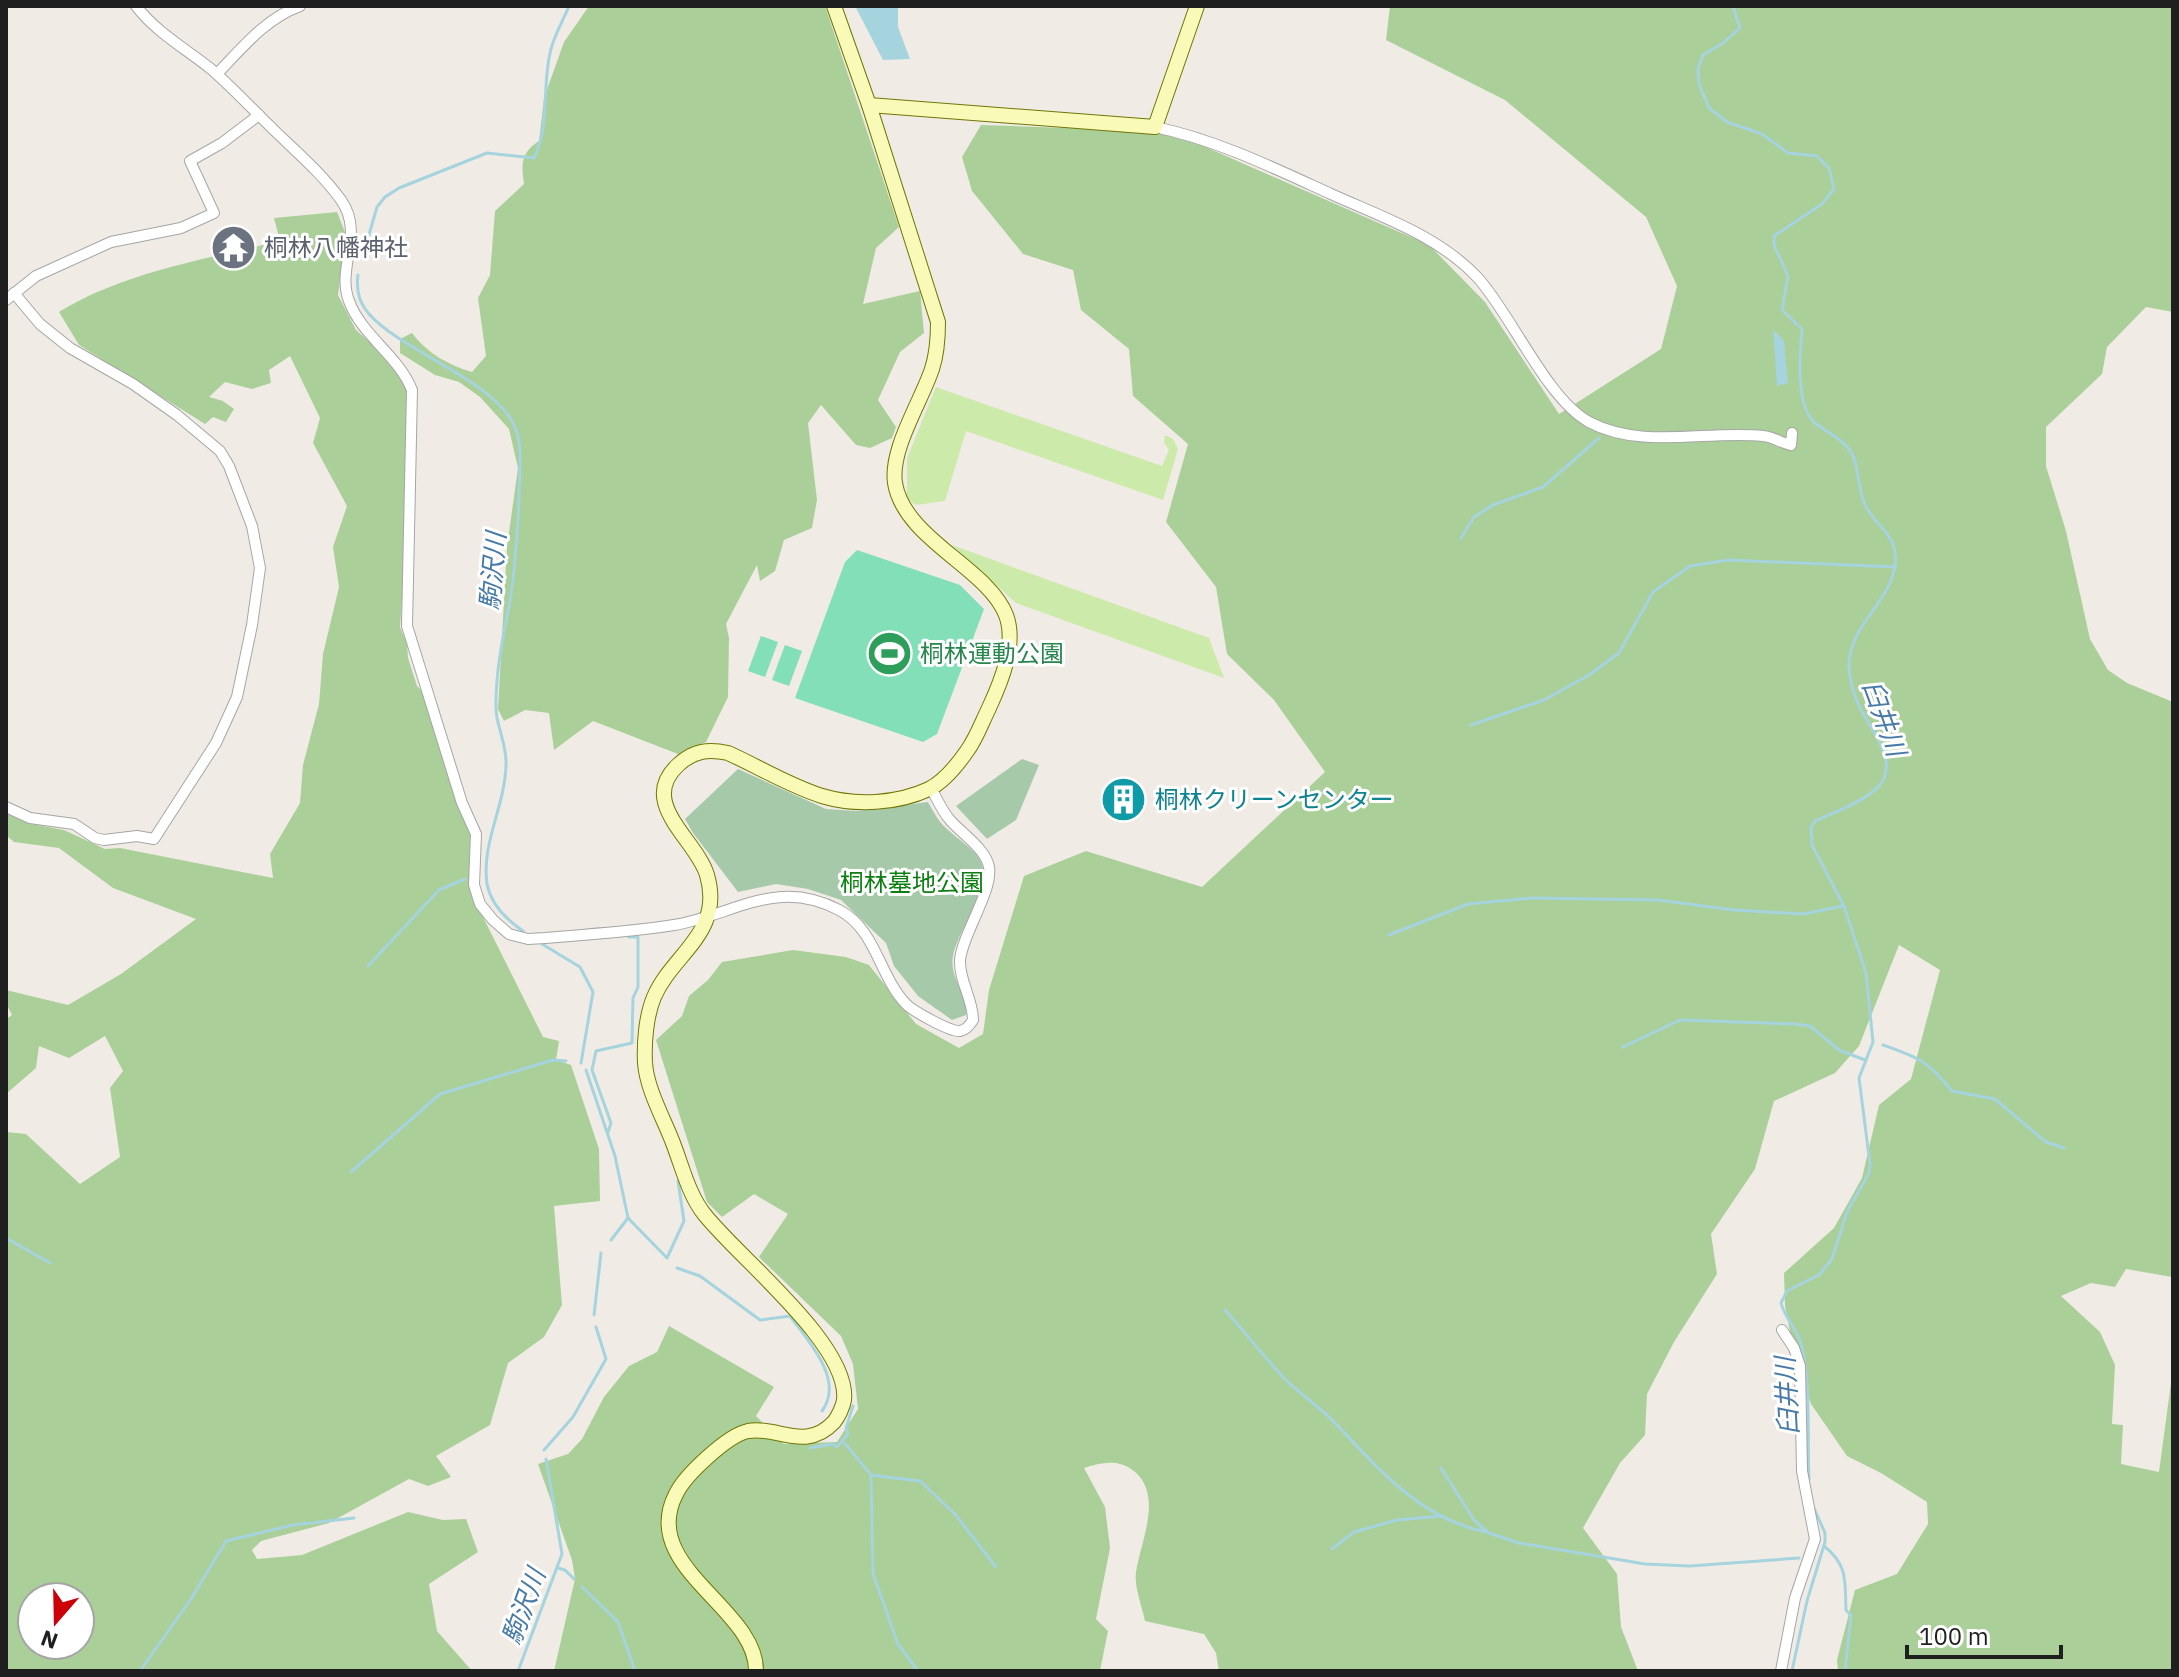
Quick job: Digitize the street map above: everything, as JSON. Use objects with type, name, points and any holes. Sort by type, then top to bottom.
[{"type":"street","points":[[136,6],[165,36],[217,74],[311,166],[342,201],[353,238],[346,281],[347,297],[354,314],[406,374],[412,390],[407,626],[462,803],[476,834],[474,885],[480,904],[493,920],[509,934],[528,939],[676,925],[749,902],[780,896],[807,897],[843,912],[855,923],[874,948],[907,1006],[947,1028],[963,1030],[973,1020],[973,1007],[962,976],[960,959],[987,883],[989,867],[983,854],[948,817],[931,788]]},
{"type":"street","points":[[217,74],[251,39],[286,11],[300,6]]},
{"type":"street","points":[[756,1671],[748,1643],[677,1554],[669,1535],[676,1494],[697,1467],[745,1431],[803,1437],[824,1432],[837,1419],[844,1401],[837,1364],[828,1350],[808,1324],[703,1213],[645,1066],[649,1013],[655,995],[699,938],[709,915],[711,889],[699,857],[673,823],[664,799],[667,778],[691,755],[702,750],[728,753],[825,797],[857,802],[885,801],[931,788],[969,750],[1004,669],[1010,639],[1006,615],[997,597],[911,517],[895,482],[895,461],[933,367],[938,322],[834,6]]},
{"type":"street","points":[[1155,127],[1197,6]]},
{"type":"street","points":[[869,105],[1155,127],[1196,136],[1415,232],[1440,247],[1477,278],[1497,302],[1558,393],[1587,421],[1616,433],[1644,436],[1763,436],[1791,445],[1792,433]]},
{"type":"street","points":[[6,807],[30,818],[74,824],[95,838],[104,840],[137,836],[154,839],[216,743],[237,697],[260,568],[252,526],[229,466],[220,451],[177,415],[70,348],[10,297],[36,276],[111,242],[181,228],[214,213],[190,161],[222,143],[259,115]]},
{"type":"street","points":[[1781,1671],[1795,1598],[1815,1539],[1802,1471],[1800,1366],[1794,1348],[1782,1330]]},
{"type":"green space","points":[[589,6],[825,6],[899,227],[876,248],[863,304],[920,291],[924,333],[900,352],[878,400],[896,427],[892,438],[870,448],[856,445],[821,405],[808,423],[817,500],[812,528],[784,540],[775,571],[760,581],[757,565],[726,624],[729,638],[728,697],[706,742],[678,754],[593,721],[554,750],[549,713],[525,710],[504,721],[498,709],[507,547],[518,468],[509,429],[480,397],[459,382],[435,375],[400,353],[400,339],[412,333],[424,347],[439,357],[472,372],[486,356],[478,298],[490,275],[495,211],[524,184],[524,159],[539,141],[544,98],[564,42]]},
{"type":"green space","points":[[1390,6],[2173,6],[2173,312],[2146,307],[2107,347],[2102,374],[2046,427],[2046,466],[2066,531],[2090,639],[2108,670],[2127,683],[2173,702],[2172,1277],[2126,1269],[2115,1287],[2091,1283],[2061,1296],[2100,1332],[2115,1365],[2112,1424],[2123,1425],[2121,1464],[2159,1472],[2173,1368],[2173,1671],[1838,1671],[1837,1660],[1855,1590],[1897,1574],[1928,1524],[1927,1502],[1847,1456],[1811,1404],[1794,1352],[1785,1306],[1784,1273],[1834,1228],[1862,1178],[1879,1105],[1911,1079],[1940,970],[1899,945],[1859,1046],[1835,1073],[1774,1101],[1755,1169],[1711,1234],[1717,1274],[1674,1342],[1647,1394],[1645,1435],[1620,1463],[1583,1528],[1617,1574],[1621,1627],[1638,1671],[1219,1671],[1216,1653],[1204,1634],[1145,1621],[1136,1572],[1148,1517],[1147,1490],[1131,1469],[1108,1463],[1084,1468],[1105,1507],[1110,1548],[1096,1619],[1108,1631],[1100,1671],[554,1671],[575,1579],[572,1560],[538,1464],[568,1454],[582,1439],[604,1397],[629,1366],[657,1352],[669,1326],[774,1387],[756,1416],[784,1444],[837,1442],[858,1409],[853,1364],[841,1336],[759,1257],[788,1214],[754,1194],[722,1217],[707,1202],[656,1040],[682,1016],[689,996],[708,980],[722,962],[793,950],[846,957],[869,965],[916,1024],[959,1048],[983,1034],[989,990],[1024,876],[1086,851],[1202,887],[1325,772],[1274,700],[1227,654],[1216,587],[1166,522],[1188,444],[1133,396],[1129,349],[1081,310],[1073,270],[1023,254],[972,191],[962,157],[981,125],[1151,131],[1201,145],[1429,245],[1485,302],[1559,414],[1661,349],[1677,286],[1646,217],[1505,100],[1386,40]]},
{"type":"green space","points":[[337,212],[346,235],[338,295],[356,330],[383,354],[407,389],[400,627],[417,686],[425,694],[470,835],[469,889],[543,1037],[559,1041],[556,1060],[571,1065],[599,1149],[600,1201],[554,1206],[562,1305],[544,1337],[508,1363],[490,1425],[436,1456],[451,1477],[428,1486],[409,1479],[329,1523],[261,1541],[252,1550],[257,1559],[302,1555],[408,1512],[443,1520],[466,1519],[478,1552],[429,1584],[437,1631],[472,1671],[6,1671],[6,1132],[26,1134],[80,1184],[120,1157],[110,1088],[123,1071],[105,1036],[69,1058],[39,1046],[36,1068],[6,1094],[6,1019],[12,1015],[6,1003],[6,990],[68,1005],[121,974],[196,919],[113,888],[59,848],[14,842],[6,835],[6,812],[32,824],[64,830],[105,849],[120,848],[273,878],[270,854],[300,803],[303,765],[319,704],[323,654],[339,587],[333,547],[347,506],[313,443],[320,418],[290,356],[269,370],[271,383],[252,389],[225,382],[209,397],[223,401],[234,409],[226,422],[213,417],[205,424],[79,345],[59,312],[84,298],[138,277],[280,241],[274,218]]},
{"type":"green space","points":[[936,387],[1162,466],[1169,450],[1164,443],[1165,435],[1173,439],[1178,449],[1163,500],[966,431],[945,501],[916,505],[907,499],[907,458]]},
{"type":"green space","points":[[952,545],[1209,638],[1224,678],[1016,603]]},
{"type":"green space","name":"桐林運動公園","points":[[857,550],[960,585],[984,609],[937,734],[923,742],[795,698],[845,562]]},
{"type":"green space","points":[[761,636],[778,642],[765,677],[748,671]]},
{"type":"green space","points":[[785,645],[802,651],[789,686],[772,680]]},
{"type":"green space","points":[[1022,759],[1039,765],[1016,820],[987,839],[956,806]]},
{"type":"green space","name":"桐林墓地公園","points":[[738,769],[826,809],[857,811],[928,802],[943,825],[978,857],[983,872],[978,897],[956,946],[952,964],[966,1015],[952,1020],[918,996],[894,966],[886,943],[841,900],[808,889],[776,884],[738,892],[685,819]]},
{"type":"water","points":[[855,6],[898,6],[898,27],[910,59],[883,60]]},
{"type":"water","points":[[1773,329],[1784,341],[1788,383],[1777,386]]},
{"type":"waterway","name":"駒沢川","points":[[366,245],[377,207],[399,188],[487,153],[534,158],[544,119],[550,53],[569,6]]},
{"type":"waterway","name":"臼井川","points":[[1733,6],[1740,28],[1703,55],[1698,69],[1699,84],[1709,108],[1727,122],[1762,134],[1788,153],[1817,156],[1829,168],[1834,189],[1822,204],[1774,236],[1774,245],[1788,276],[1782,310],[1802,329],[1800,379],[1804,405],[1815,423],[1849,449],[1866,507],[1887,533],[1895,552],[1895,568],[1890,583],[1856,637],[1849,668],[1858,703],[1886,760],[1883,781],[1868,795],[1815,821],[1811,827],[1812,845],[1844,906],[1866,973],[1873,1042],[1859,1078],[1869,1173],[1847,1212],[1832,1259],[1819,1275],[1787,1291],[1781,1303],[1800,1341],[1805,1363],[1809,1479]]},
{"type":"waterway","name":"駒沢川","points":[[358,275],[359,296],[369,314],[402,341],[485,392],[501,407],[516,430],[520,447],[516,546],[496,695],[506,765],[505,780],[486,869],[489,892],[496,905],[523,931]]},
{"type":"waterway","points":[[1461,538],[1474,517],[1493,505],[1543,487],[1599,438]]},
{"type":"waterway","points":[[1471,725],[1544,700],[1589,675],[1619,653],[1653,592],[1690,566],[1728,560],[1896,567]]},
{"type":"waterway","points":[[368,966],[439,890],[465,879]]},
{"type":"waterway","points":[[1389,935],[1468,904],[1532,898],[1658,900],[1734,910],[1804,914],[1842,906]]},
{"type":"waterway","points":[[608,1132],[611,1123],[592,1070],[596,1051],[632,1043],[633,998],[638,987],[638,937],[629,937]]},
{"type":"waterway","name":"駒沢川","points":[[542,944],[580,967],[593,992],[581,1063]]},
{"type":"waterway","points":[[1623,1047],[1680,1020],[1796,1024],[1810,1026],[1839,1050],[1865,1060]]},
{"type":"waterway","points":[[1883,1045],[1922,1061],[1952,1091],[1995,1099],[2046,1142],[2064,1148]]},
{"type":"waterway","points":[[351,1172],[440,1094],[553,1060],[566,1061]]},
{"type":"waterway","name":"駒沢川","points":[[586,1070],[615,1156],[628,1218],[611,1240]]},
{"type":"waterway","points":[[628,1218],[667,1258],[684,1221],[678,1181]]},
{"type":"waterway","points":[[6,1238],[50,1263]]},
{"type":"waterway","name":"駒沢川","points":[[594,1315],[601,1253]]},
{"type":"waterway","points":[[677,1268],[700,1276],[760,1320],[790,1316],[814,1349],[827,1374],[828,1399],[822,1411]]},
{"type":"waterway","points":[[1225,1310],[1285,1379],[1329,1417],[1402,1490],[1441,1516],[1486,1532]]},
{"type":"waterway","name":"駒沢川","points":[[544,1450],[573,1417],[606,1359],[596,1327]]},
{"type":"waterway","points":[[810,1448],[833,1444],[837,1447],[848,1434],[846,1428],[853,1406]]},
{"type":"waterway","points":[[843,1441],[871,1475],[873,1574],[898,1644],[918,1671]]},
{"type":"waterway","name":"駒沢川","points":[[518,1671],[562,1554],[546,1459]]},
{"type":"waterway","points":[[1441,1468],[1474,1520],[1489,1533],[1519,1543],[1645,1564],[1690,1566],[1799,1558]]},
{"type":"waterway","points":[[871,1475],[920,1481],[955,1514],[996,1567]]},
{"type":"waterway","name":"臼井川","points":[[1792,1671],[1807,1601],[1825,1542],[1825,1533],[1813,1506]]},
{"type":"waterway","points":[[1332,1549],[1354,1532],[1397,1520],[1441,1516]]},
{"type":"waterway","points":[[140,1671],[191,1599],[226,1541],[293,1525],[354,1518]]},
{"type":"waterway","points":[[1824,1546],[1841,1567],[1846,1610],[1851,1615],[1845,1671]]},
{"type":"waterway","points":[[558,1568],[574,1579]]},
{"type":"waterway","points":[[582,1587],[618,1622],[635,1671]]},
{"type":"place","name":"桐林八幡神社","points":[[233,247]]},
{"type":"place","name":"桐林運動公園","points":[[889,653]]},
{"type":"place","name":"桐林クリーンセンター","points":[[1124,799]]}]
